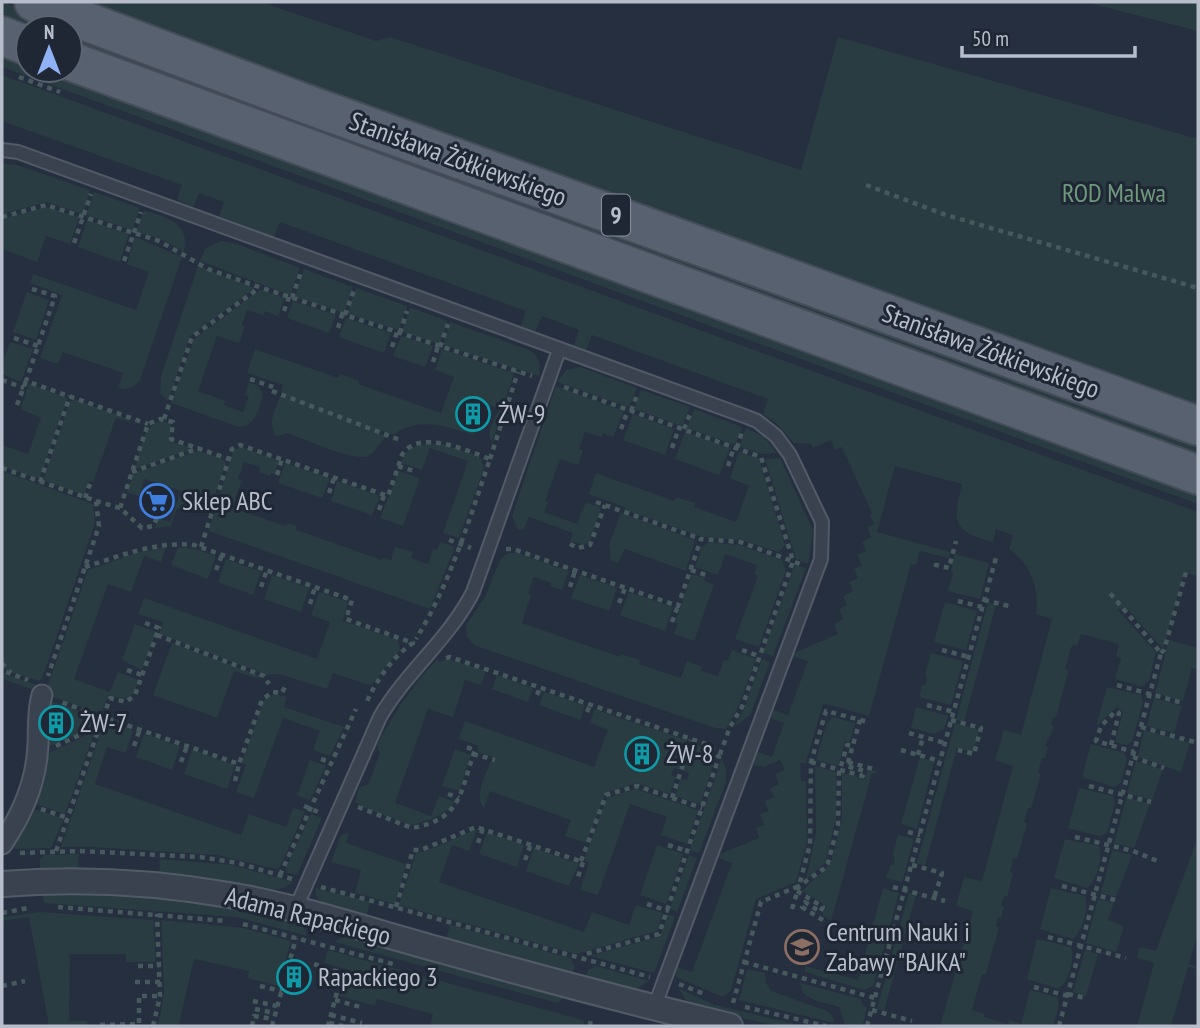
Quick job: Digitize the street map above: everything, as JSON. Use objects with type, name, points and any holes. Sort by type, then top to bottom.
[{"type":"main road","name":"Stanisława Żółkiewskiego","points":[[34,2],[306,104],[1198,426]]},
{"type":"main road","name":"Stanisława Żółkiewskiego","points":[[84,66],[1198,475]]},
{"type":"street","points":[[2,844],[21,810],[38,754],[38,712],[43,690]]},
{"type":"street","name":"Adama Rapackiego","points":[[2,884],[100,883],[182,888],[229,895],[295,910],[653,1008],[731,1015]]},
{"type":"lane","points":[[2,150],[18,152],[747,417],[757,421],[776,436],[790,455],[822,522],[822,548],[818,570],[653,1008]]},
{"type":"lane","points":[[295,910],[385,708],[453,626],[467,604],[488,554],[559,350]]},
{"type":"path","points":[[74,243],[96,181]]},
{"type":"path","points":[[866,185],[946,215],[1198,288]]},
{"type":"path","points":[[124,261],[145,199]]},
{"type":"path","points":[[2,217],[46,205],[84,217],[159,241],[208,269],[548,382],[761,457],[793,561],[760,656],[742,707],[730,727],[719,757],[659,934],[586,954],[584,959]]},
{"type":"path","points":[[284,311],[306,258]]},
{"type":"path","points":[[338,328],[358,277]]},
{"type":"path","points":[[164,419],[192,337],[259,287]]},
{"type":"path","points":[[17,405],[55,296],[32,289]]},
{"type":"path","points":[[392,347],[411,296]]},
{"type":"path","points":[[15,338],[38,346]]},
{"type":"path","points":[[433,362],[438,346]]},
{"type":"path","points":[[363,711],[376,685],[405,648],[414,643],[429,618],[460,544],[518,372]]},
{"type":"path","points":[[250,379],[400,440]]},
{"type":"path","points":[[2,380],[24,388]]},
{"type":"path","points":[[26,381],[148,424]]},
{"type":"path","points":[[40,482],[70,396]]},
{"type":"path","points":[[621,429],[628,410]]},
{"type":"path","points":[[120,508],[148,424],[155,419],[173,422],[171,439],[229,459]]},
{"type":"path","points":[[672,447],[679,428]]},
{"type":"path","points":[[201,547],[232,449],[240,445],[388,496],[405,451],[420,443],[446,443],[490,459]]},
{"type":"path","points":[[728,466],[734,447]]},
{"type":"path","points":[[131,472],[199,448]]},
{"type":"path","points":[[277,474],[282,460]]},
{"type":"path","points":[[398,466],[414,471]]},
{"type":"path","points":[[2,468],[120,508],[142,528],[153,526],[157,518]]},
{"type":"path","points":[[329,493],[334,478]]},
{"type":"path","points":[[85,498],[90,484]]},
{"type":"path","points":[[379,510],[384,495]]},
{"type":"path","points":[[43,690],[99,526],[96,502]]},
{"type":"path","points":[[596,502],[614,511],[701,539],[740,542],[818,570]]},
{"type":"path","points":[[570,544],[578,548],[590,545],[605,505]]},
{"type":"path","points":[[672,622],[701,539]]},
{"type":"path","points":[[449,540],[499,558],[504,550],[513,548],[678,606]]},
{"type":"path","points":[[936,567],[949,568],[956,541]]},
{"type":"path","points":[[169,554],[173,544]]},
{"type":"path","points":[[85,567],[145,548],[173,544],[201,547],[352,600],[346,619],[414,643]]},
{"type":"path","points":[[867,1026],[997,554]]},
{"type":"path","points":[[216,570],[222,555]]},
{"type":"path","points":[[261,587],[267,570]]},
{"type":"path","points":[[570,587],[575,570]]},
{"type":"path","points":[[691,570],[706,576]]},
{"type":"path","points":[[1059,1026],[1161,653],[1186,572]]},
{"type":"path","points":[[310,604],[315,587]]},
{"type":"path","points":[[619,603],[625,588]]},
{"type":"path","points":[[1109,592],[1161,653]]},
{"type":"path","points":[[674,595],[681,597]]},
{"type":"path","points":[[984,600],[1013,607]]},
{"type":"path","points":[[958,601],[982,607]]},
{"type":"path","points":[[56,851],[110,698],[127,702],[133,699],[159,628],[145,623]]},
{"type":"path","points":[[157,635],[264,676],[269,684]]},
{"type":"path","points":[[742,650],[782,664]]},
{"type":"path","points":[[942,650],[969,657]]},
{"type":"path","points":[[432,651],[441,660],[450,657],[709,746],[719,757]]},
{"type":"path","points":[[2,663],[9,673],[103,717],[239,764]]},
{"type":"path","points":[[127,670],[142,675]]},
{"type":"path","points":[[489,678],[492,671]]},
{"type":"path","points":[[235,781],[262,700],[272,692],[282,693],[286,685]]},
{"type":"path","points":[[1117,685],[1183,704]]},
{"type":"path","points":[[537,695],[540,688]]},
{"type":"path","points":[[587,712],[590,705]]},
{"type":"path","points":[[927,705],[954,712]]},
{"type":"path","points":[[280,875],[356,709]]},
{"type":"path","points":[[792,908],[810,844],[811,762],[826,711],[868,722]]},
{"type":"path","points":[[1111,743],[1119,713],[1116,711],[1101,726],[1096,741],[1111,743],[1164,768]]},
{"type":"path","points":[[811,762],[863,776],[864,771],[848,766],[860,720]]},
{"type":"path","points":[[951,720],[981,728],[974,754],[958,750]]},
{"type":"path","points":[[38,754],[100,726]]},
{"type":"path","points":[[1141,727],[1198,743]]},
{"type":"path","points":[[134,746],[139,729]]},
{"type":"path","points":[[909,733],[945,743]]},
{"type":"path","points":[[918,755],[923,737]]},
{"type":"path","points":[[672,798],[691,740]]},
{"type":"path","points":[[731,1015],[761,902],[797,891],[828,863],[838,825],[840,769],[847,745],[853,746]]},
{"type":"path","points":[[181,762],[187,746]]},
{"type":"path","points":[[344,798],[367,812],[412,828],[445,816],[454,808],[459,798],[474,754],[475,750],[466,747]]},
{"type":"path","points":[[901,750],[940,761]]},
{"type":"path","points":[[474,754],[495,760]]},
{"type":"path","points":[[321,759],[330,762]]},
{"type":"path","points":[[848,762],[877,770]]},
{"type":"path","points":[[578,877],[606,795],[637,786],[702,808]]},
{"type":"path","points":[[1089,786],[1151,802]]},
{"type":"path","points":[[448,794],[459,798]]},
{"type":"path","points":[[304,806],[310,808]]},
{"type":"path","points":[[396,907],[413,850],[476,827],[581,862]]},
{"type":"path","points":[[478,843],[483,828]]},
{"type":"path","points":[[908,832],[920,835]]},
{"type":"path","points":[[1075,837],[1160,862]]},
{"type":"path","points":[[525,860],[531,844]]},
{"type":"path","points":[[668,845],[709,858]]},
{"type":"path","points":[[912,864],[942,873],[934,898]]},
{"type":"path","points":[[1062,886],[1115,900]]},
{"type":"path","points":[[893,887],[945,901]]},
{"type":"path","points":[[797,891],[823,907],[820,912],[805,902],[797,891]]},
{"type":"path","points":[[805,902],[802,907],[838,927]]},
{"type":"path","points":[[647,904],[687,917]]},
{"type":"path","points":[[2,913],[36,907]]},
{"type":"path","points":[[48,907],[230,921]]},
{"type":"path","points":[[153,1026],[160,996],[157,914]]},
{"type":"path","points":[[238,923],[409,968]]},
{"type":"path","points":[[1048,937],[1126,958]]},
{"type":"path","points":[[272,1026],[296,938]]},
{"type":"path","points":[[744,962],[875,998]]},
{"type":"path","points":[[314,964],[352,976]]},
{"type":"path","points":[[138,965],[159,965]]},
{"type":"path","points":[[342,973],[328,1024],[343,1026]]},
{"type":"path","points":[[2,986],[25,981]]},
{"type":"path","points":[[135,982],[160,982]]},
{"type":"path","points":[[260,986],[282,991]]},
{"type":"path","points":[[1034,987],[1085,998]]},
{"type":"path","points":[[100,1024],[139,1024],[139,996],[160,996]]},
{"type":"path","points":[[335,1000],[364,1008]]},
{"type":"path","points":[[253,1001],[277,1006]]},
{"type":"path","points":[[255,1009],[274,1016]]},
{"type":"path","points":[[872,1010],[912,1021]]},
{"type":"path","points":[[580,1013],[599,1018]]},
{"type":"path","points":[[331,1015],[362,1023]]},
{"type":"path","points":[[252,1026],[254,1016],[274,1016]]},
{"type":"path","points":[[590,1026],[591,1016]]},
{"type":"green space","points":[[2,2],[35,14],[14,14],[14,26],[2,24]]},
{"type":"green space","name":"ROD Malwa","points":[[75,2],[261,2],[376,41],[390,37],[801,170],[838,37],[1198,139],[1198,412]]},
{"type":"green space","points":[[1085,2],[1198,2],[1198,31]]},
{"type":"green space","points":[[84,32],[1198,440],[1198,461],[84,54]]},
{"type":"green space","points":[[2,50],[14,55],[14,71],[2,67]]},
{"type":"green space","points":[[2,75],[14,79],[14,84],[27,84],[1198,512],[1198,576],[1184,572],[1163,649],[1129,611],[1117,609],[1156,652],[1149,681],[1142,687],[1115,679],[1121,658],[1116,656],[1119,644],[1081,634],[1077,646],[1072,645],[1065,669],[1069,670],[1056,717],[1053,717],[1051,725],[1054,727],[1045,746],[1048,747],[1038,772],[1041,774],[1024,822],[1027,823],[1017,859],[1014,858],[1010,872],[1013,873],[1007,897],[1004,896],[1001,905],[1004,907],[1001,918],[998,917],[996,926],[999,927],[986,974],[982,974],[972,1010],[984,1014],[984,1017],[1008,1024],[1009,1020],[1021,1024],[1030,990],[1057,997],[1059,1005],[1053,1026],[940,1026],[973,911],[956,906],[964,877],[982,881],[1013,766],[995,760],[1004,730],[1021,735],[1052,619],[1036,614],[1032,578],[1023,563],[1009,549],[1013,535],[996,529],[993,542],[969,533],[958,523],[957,507],[962,484],[895,466],[877,532],[950,552],[949,558],[920,551],[916,565],[911,564],[869,716],[823,703],[806,763],[800,763],[801,781],[806,781],[807,843],[796,882],[756,899],[731,991],[723,997],[676,977],[677,967],[692,972],[732,863],[719,858],[720,854],[759,838],[756,828],[764,825],[760,814],[769,811],[765,801],[774,797],[770,788],[779,784],[775,774],[785,770],[780,760],[764,767],[753,765],[758,752],[772,757],[784,723],[770,718],[774,710],[788,715],[808,661],[793,656],[794,653],[838,634],[834,624],[843,619],[839,609],[847,605],[843,596],[853,591],[849,582],[858,578],[854,569],[862,565],[857,555],[866,551],[862,542],[871,537],[867,527],[874,524],[870,515],[872,513],[842,447],[835,450],[831,440],[813,448],[811,444],[794,443],[777,424],[763,414],[768,399],[592,335],[586,350],[574,345],[579,330],[542,316],[535,331],[521,326],[526,311],[280,222],[274,237],[219,216],[224,202],[199,193],[193,207],[177,200],[182,185],[2,121]]},
{"type":"green space","points":[[84,80],[1198,488],[1198,504],[49,84],[84,84]]},
{"type":"green space","points":[[2,164],[17,165],[90,190],[83,214],[46,202],[2,214]]},
{"type":"green space","points":[[94,192],[140,208],[132,230],[87,215]]},
{"type":"green space","points":[[46,207],[79,217],[70,244],[46,236],[37,262],[2,249],[2,219]]},
{"type":"green space","points":[[144,210],[168,219],[180,228],[184,234],[184,252],[161,239],[136,232]]},
{"type":"green space","points":[[87,220],[129,234],[120,262],[78,247]]},
{"type":"green space","points":[[135,237],[182,257],[140,380],[130,388],[121,389],[118,388],[123,373],[63,352],[58,364],[40,358],[62,295],[30,283],[33,274],[136,310],[149,272],[127,264]]},
{"type":"green space","points":[[221,241],[234,243],[300,268],[290,295],[200,261],[206,248]]},
{"type":"green space","points":[[198,266],[255,288],[190,336],[168,401],[160,393],[161,376]]},
{"type":"green space","points":[[304,269],[353,287],[344,313],[295,297]]},
{"type":"green space","points":[[356,288],[407,306],[399,330],[347,314]]},
{"type":"green space","points":[[260,290],[285,298],[278,316],[265,311],[263,315],[247,310],[239,343],[217,336],[198,391],[225,401],[224,405],[243,412],[249,397],[245,395],[249,382],[258,386],[263,394],[250,423],[239,427],[171,403],[194,339]]},
{"type":"green space","points":[[27,292],[49,300],[36,340],[13,332]]},
{"type":"green space","points":[[293,301],[336,315],[329,333],[287,318]]},
{"type":"green space","points":[[410,307],[447,321],[440,344],[402,332]]},
{"type":"green space","points":[[346,318],[391,333],[384,353],[339,337]]},
{"type":"green space","points":[[450,322],[529,350],[538,361],[539,376],[443,345]]},
{"type":"green space","points":[[401,336],[433,346],[425,367],[393,356]]},
{"type":"green space","points":[[10,342],[33,349],[21,382],[2,374],[2,364]]},
{"type":"green space","points":[[255,349],[338,378],[340,374],[359,381],[358,384],[441,413],[454,377],[435,370],[442,349],[514,373],[492,442],[490,429],[500,409],[486,404],[485,408],[468,403],[462,420],[479,426],[473,435],[432,424],[412,426],[393,435],[381,431],[380,434],[388,437],[371,454],[361,457],[329,449],[288,433],[276,436],[272,426],[273,416],[280,396],[286,398],[287,395],[281,392],[283,385],[247,373]]},
{"type":"green space","points":[[580,367],[637,388],[629,407],[557,382],[566,370]]},
{"type":"green space","points":[[29,384],[66,397],[67,400],[40,477],[36,478],[2,466],[2,445],[28,454],[41,418],[22,410]]},
{"type":"green space","points":[[556,386],[624,411],[613,437],[603,433],[602,437],[585,432],[579,449],[583,450],[578,465],[560,459],[545,501],[548,502],[544,512],[577,524],[586,502],[601,508],[590,540],[584,545],[570,541],[573,533],[529,517],[524,529],[518,530],[512,516]]},
{"type":"green space","points":[[641,390],[690,407],[682,426],[634,409]]},
{"type":"green space","points":[[74,399],[130,422],[116,418],[93,482],[89,481],[84,495],[45,481],[44,478],[70,402]]},
{"type":"green space","points":[[694,409],[742,427],[735,445],[687,428]]},
{"type":"green space","points":[[633,414],[674,429],[665,455],[623,440]]},
{"type":"green space","points":[[161,421],[171,424],[170,441],[193,449],[135,469],[146,433],[155,423]]},
{"type":"green space","points":[[746,428],[764,437],[777,453],[762,454],[740,447]]},
{"type":"green space","points":[[685,432],[730,448],[719,475],[675,459]]},
{"type":"green space","points":[[443,444],[481,458],[484,468],[459,538],[443,533],[468,461],[430,448],[422,470],[401,463],[413,448]]},
{"type":"green space","points":[[241,447],[279,461],[274,474],[271,473],[270,476],[259,472],[260,467],[244,462],[238,479],[242,480],[232,508],[286,526],[288,523],[297,526],[296,530],[382,560],[383,557],[391,560],[395,547],[413,552],[411,558],[428,564],[433,549],[437,550],[440,542],[455,547],[430,609],[209,531],[233,451]]},
{"type":"green space","points":[[198,451],[223,459],[226,463],[209,513],[177,508],[171,526],[155,528],[159,518],[170,522],[181,491],[145,479],[139,496],[127,492],[134,473]]},
{"type":"green space","points":[[739,452],[759,459],[785,545],[779,552],[741,540],[702,537],[589,494],[596,473],[674,501],[676,497],[695,503],[694,507],[736,522],[749,486],[730,478]]},
{"type":"green space","points":[[780,458],[813,530],[808,564],[796,559],[765,459]]},
{"type":"green space","points":[[285,463],[330,478],[322,498],[278,483]]},
{"type":"green space","points":[[2,471],[93,504],[95,523],[42,679],[39,681],[4,670],[4,674],[37,685],[37,691],[2,679]]},
{"type":"green space","points":[[399,471],[420,478],[403,526],[380,518]]},
{"type":"green space","points":[[337,481],[380,496],[372,515],[331,501]]},
{"type":"green space","points":[[621,513],[695,540],[686,571],[625,549],[618,563],[611,560],[609,545]]},
{"type":"green space","points":[[709,542],[739,545],[782,560],[786,570],[759,647],[735,639],[758,576],[754,574],[757,565],[725,554],[718,575],[695,567],[702,547]]},
{"type":"green space","points":[[166,547],[161,562],[144,556],[131,592],[108,584],[74,679],[110,692],[118,672],[139,680],[133,694],[126,699],[108,695],[101,714],[45,694],[88,570],[136,553]]},
{"type":"green space","points":[[178,547],[196,549],[216,556],[208,579],[171,565]]},
{"type":"green space","points":[[508,553],[517,553],[569,571],[562,590],[534,577],[522,623],[620,657],[621,654],[640,660],[639,664],[681,678],[687,661],[702,667],[701,671],[718,676],[724,660],[728,661],[732,650],[756,659],[738,707],[726,729],[715,728],[474,645],[467,636],[466,625],[485,597],[501,558]]},
{"type":"green space","points":[[955,554],[989,563],[980,599],[948,591]]},
{"type":"green space","points":[[226,559],[261,572],[253,595],[218,582]]},
{"type":"green space","points":[[795,564],[806,568],[773,656],[763,653]]},
{"type":"green space","points":[[692,574],[705,578],[704,581],[714,585],[694,641],[674,634],[678,624],[675,623]]},
{"type":"green space","points":[[272,575],[309,588],[301,612],[264,599]]},
{"type":"green space","points":[[580,575],[617,588],[609,611],[571,598]]},
{"type":"green space","points":[[319,592],[348,602],[343,621],[398,640],[400,650],[372,684],[333,673],[327,689],[279,674],[267,675],[159,634],[163,622],[138,614],[144,598],[317,659],[330,622],[311,615]]},
{"type":"green space","points":[[629,592],[673,607],[665,631],[620,615]]},
{"type":"green space","points":[[945,602],[977,611],[966,650],[934,642]]},
{"type":"green space","points":[[988,602],[996,605],[964,722],[956,720]]},
{"type":"green space","points":[[135,624],[156,632],[142,670],[122,660]]},
{"type":"green space","points":[[1169,640],[1198,648],[1198,670],[1192,668],[1183,701],[1155,693]]},
{"type":"green space","points":[[172,643],[261,676],[257,678],[234,671],[217,718],[153,695]]},
{"type":"green space","points":[[931,653],[963,661],[951,705],[919,697],[922,686],[926,684],[925,675]]},
{"type":"green space","points":[[448,659],[486,671],[481,685],[465,680],[453,717],[428,709],[395,803],[431,816],[439,796],[455,802],[441,814],[412,825],[355,802],[359,788],[368,784],[380,754],[377,745],[397,711],[419,679],[437,660],[440,662]]},
{"type":"green space","points":[[762,659],[770,662],[750,715],[734,727],[744,709]]},
{"type":"green space","points":[[497,675],[533,688],[528,702],[492,689]]},
{"type":"green space","points":[[1107,687],[1141,695],[1143,702],[1132,742],[1126,745],[1115,742],[1123,712],[1117,707],[1096,726]]},
{"type":"green space","points":[[544,692],[585,705],[580,720],[539,705]]},
{"type":"green space","points":[[275,694],[287,697],[284,707],[344,727],[330,756],[313,750],[320,731],[283,718],[254,798],[236,792],[246,765],[242,763],[264,700]]},
{"type":"green space","points":[[1154,698],[1182,706],[1174,733],[1147,726]]},
{"type":"green space","points":[[47,700],[100,718],[97,724],[44,749]]},
{"type":"green space","points":[[916,707],[948,716],[944,729],[934,734],[911,728]]},
{"type":"green space","points":[[594,709],[686,740],[679,770],[674,768],[671,775],[676,777],[670,794],[636,783],[606,793],[586,843],[565,836],[571,820],[490,791],[484,808],[480,791],[491,761],[494,762],[496,758],[477,752],[479,746],[459,739],[465,721],[594,767],[608,730],[590,723]]},
{"type":"green space","points":[[833,717],[855,723],[850,742],[845,741],[838,766],[816,760],[827,722]]},
{"type":"green space","points":[[105,720],[133,730],[126,753],[107,747],[95,784],[241,835],[249,814],[286,827],[293,808],[305,811],[280,867],[276,869],[217,855],[61,847]]},
{"type":"green space","points":[[955,723],[979,730],[973,752],[957,748],[925,866],[917,863]]},
{"type":"green space","points":[[1144,730],[1190,743],[1181,772],[1138,757]]},
{"type":"green space","points":[[95,731],[65,814],[31,802],[43,756]]},
{"type":"green space","points":[[144,734],[180,746],[172,770],[136,757]]},
{"type":"green space","points":[[1091,744],[1124,753],[1127,759],[1121,782],[1114,787],[1082,777]]},
{"type":"green space","points":[[691,745],[708,748],[716,757],[700,804],[675,796],[680,779],[687,780],[689,773],[683,771]]},
{"type":"green space","points":[[455,749],[471,755],[459,791],[442,786]]},
{"type":"green space","points":[[192,750],[235,765],[227,789],[184,774]]},
{"type":"green space","points":[[920,757],[934,762],[917,829],[901,824]]},
{"type":"green space","points":[[722,758],[726,782],[699,853],[690,850]]},
{"type":"green space","points":[[310,760],[326,766],[310,800],[297,796]]},
{"type":"green space","points":[[1136,761],[1163,770],[1152,800],[1127,793]]},
{"type":"green space","points":[[815,766],[836,772],[836,818],[825,863],[806,880],[816,832]]},
{"type":"green space","points":[[868,769],[876,771],[875,774],[872,773],[831,921],[822,915],[827,906],[802,891],[831,863],[842,820],[842,773],[865,779]]},
{"type":"green space","points":[[1079,788],[1113,796],[1115,804],[1107,833],[1100,836],[1068,828]]},
{"type":"green space","points":[[636,789],[698,810],[687,844],[661,835],[667,817],[630,804],[598,895],[580,890],[589,863],[584,860],[607,798]]},
{"type":"green space","points":[[1126,798],[1150,804],[1134,848],[1114,843]]},
{"type":"green space","points":[[29,807],[64,819],[51,848],[6,849]]},
{"type":"green space","points":[[311,814],[322,818],[297,875],[288,873],[286,868]]},
{"type":"green space","points":[[477,829],[469,851],[452,845],[439,882],[584,932],[592,912],[629,925],[636,905],[663,913],[657,931],[576,954],[399,905],[416,853]]},
{"type":"green space","points":[[487,832],[524,845],[517,867],[479,854]]},
{"type":"green space","points":[[349,833],[346,843],[406,864],[395,904],[355,893],[361,870],[331,862],[341,835]]},
{"type":"green space","points":[[898,835],[914,839],[902,882],[886,878],[890,866],[894,864],[893,855]]},
{"type":"green space","points":[[1198,837],[1198,932],[1189,964],[1198,969],[1188,967],[1171,1026],[1137,1026],[1154,963],[1137,958],[1140,947],[1156,951]]},
{"type":"green space","points":[[1065,839],[1099,846],[1098,868],[1094,880],[1087,888],[1054,878]]},
{"type":"green space","points":[[657,845],[683,854],[666,904],[640,895]]},
{"type":"green space","points":[[534,848],[579,864],[569,886],[526,871]]},
{"type":"green space","points":[[1112,850],[1132,855],[1116,897],[1101,893]]},
{"type":"green space","points":[[79,854],[78,871],[40,872],[40,859],[45,855]]},
{"type":"green space","points":[[689,855],[697,858],[677,912],[670,909]]},
{"type":"green space","points":[[160,859],[232,865],[293,882],[284,888],[267,891],[159,876]]},
{"type":"green space","points":[[315,888],[370,902],[366,919],[327,906],[317,896]]},
{"type":"green space","points":[[883,888],[899,893],[873,986],[864,990],[805,972],[805,966],[858,980]]},
{"type":"green space","points":[[1051,888],[1085,896],[1084,919],[1073,939],[1040,929]]},
{"type":"green space","points":[[42,893],[82,893],[237,907],[299,924],[306,930],[307,936],[236,917],[44,903]]},
{"type":"green space","points":[[909,893],[916,895],[884,1011],[877,1009]]},
{"type":"green space","points":[[1098,899],[1114,903],[1108,920],[1124,926],[1116,952],[1086,943]]},
{"type":"green space","points":[[40,912],[153,920],[156,962],[126,962],[126,954],[70,954],[69,1021],[87,1021],[88,1026],[49,1026],[29,917],[2,921],[2,917]]},
{"type":"green space","points":[[668,914],[675,917],[654,973],[590,956],[660,936]]},
{"type":"green space","points":[[161,920],[244,928],[291,941],[278,986],[248,978],[249,971],[194,959],[179,1024],[188,1026],[158,1026],[164,993]]},
{"type":"green space","points":[[450,925],[570,958],[575,966],[572,976],[446,941]]},
{"type":"green space","points":[[341,938],[352,938],[566,996],[558,1003],[334,942]]},
{"type":"green space","points":[[1037,939],[1071,947],[1070,970],[1059,989],[1027,979]]},
{"type":"green space","points":[[328,950],[583,1020],[585,1026],[430,1026],[433,1014],[377,999],[375,1006],[340,996],[345,976],[351,978],[353,971],[324,963]]},
{"type":"green space","points":[[1085,950],[1098,954],[1086,996],[1073,992]]},
{"type":"green space","points":[[596,966],[649,981],[634,990],[585,979],[588,970]]},
{"type":"green space","points":[[747,969],[765,973],[766,983],[771,991],[827,1011],[833,1016],[834,1023],[739,1000]]},
{"type":"green space","points":[[800,983],[861,999],[867,1008],[862,1026],[845,1025],[839,1007],[809,997]]},
{"type":"green space","points":[[678,988],[715,1005],[803,1026],[777,1026],[696,1007],[685,999]]},
{"type":"place","name":"ŻW-9","points":[[473,414]]},
{"type":"place","name":"Sklep ABC","points":[[157,501]]},
{"type":"place","name":"ŻW-7","points":[[56,723]]},
{"type":"place","name":"ŻW-8","points":[[642,754]]},
{"type":"place","name":"Centrum Nauki i Zabawy \"BAJKA\"","points":[[802,947]]},
{"type":"place","name":"Rapackiego 3","points":[[294,977]]}]
